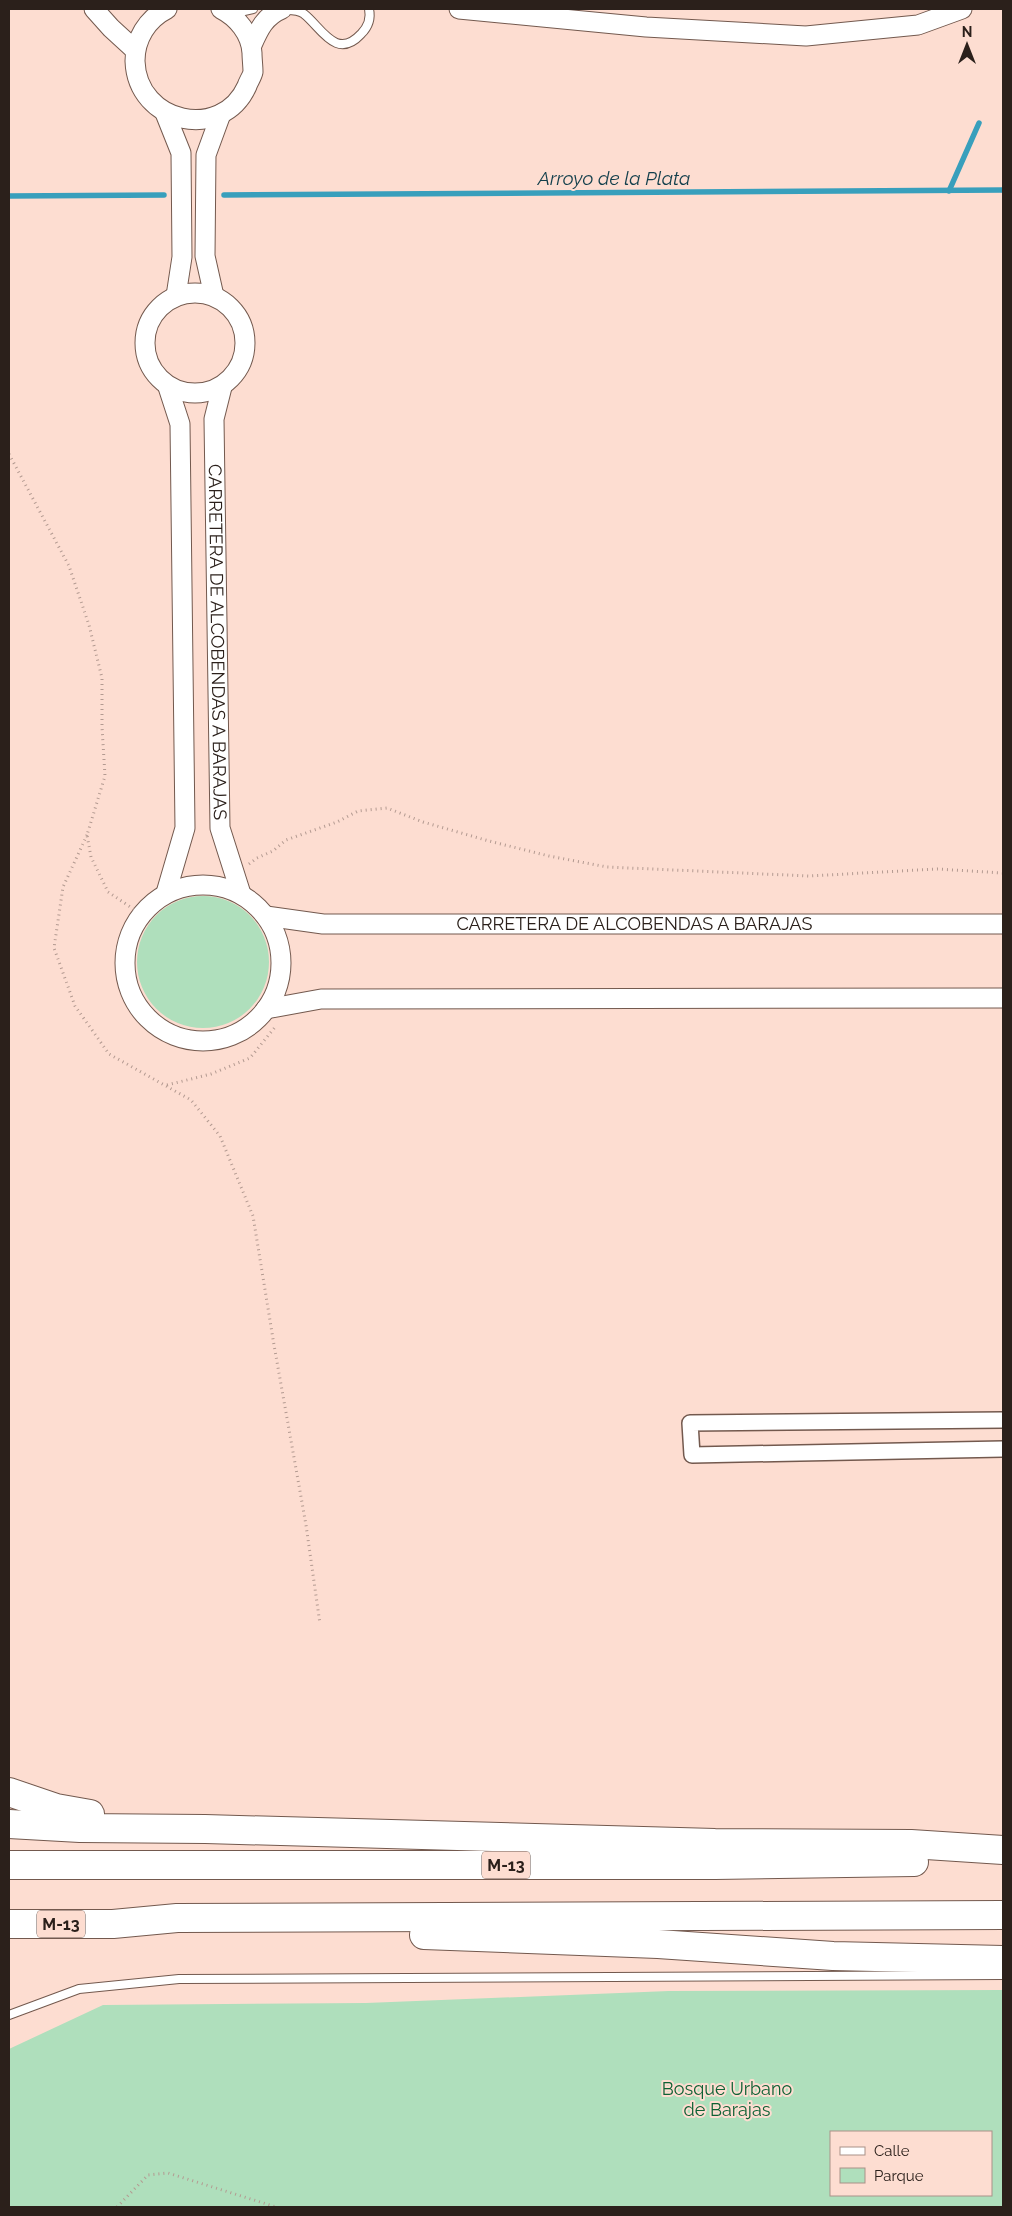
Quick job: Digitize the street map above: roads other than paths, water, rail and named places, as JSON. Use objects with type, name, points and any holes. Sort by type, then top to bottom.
[{"type":"highway","points":[[9,1792],[56,1808],[119,1819],[205,1829]]},
{"type":"highway","points":[[9,1824],[80,1828],[205,1829],[715,1844],[911,1844],[1003,1850]]},
{"type":"highway","name":"M-13","points":[[9,1865],[715,1865],[903,1863],[1003,1856]]},
{"type":"highway","name":"M-13","points":[[9,1924],[113,1924],[177,1918],[1003,1915]]},
{"type":"highway","points":[[113,1924],[176,1932],[397,1933],[658,1944],[833,1956],[1003,1960]]},
{"type":"street","points":[[94,9],[135,50]]},
{"type":"street","points":[[252,45],[264,22],[271,14],[281,9]]},
{"type":"street","points":[[473,9],[646,27],[806,36],[918,25],[962,9]]},
{"type":"street","points":[[155,10],[143,29],[135,50],[136,74],[146,97],[165,113],[192,121],[221,114],[242,97],[252,73],[252,45],[244,28],[226,11]]},
{"type":"street","points":[[165,113],[181,153],[182,257],[176,296]]},
{"type":"street","points":[[214,296],[205,256],[206,155],[221,114]]},
{"type":"street","points":[[195,292],[214,296],[231,307],[242,324],[246,345],[241,366],[222,387],[195,394],[168,387],[151,371],[144,349],[146,326],[158,308],[176,296],[195,292]]},
{"type":"street","name":"CARRETERA DE ALCOBENDAS A BARAJAS","points":[[166,893],[185,828],[180,424],[168,387]]},
{"type":"street","name":"CARRETERA DE ALCOBENDAS A BARAJAS","points":[[222,387],[214,419],[220,828],[241,894]]},
{"type":"street","points":[[190,885],[215,885],[241,894],[254,902],[266,916],[276,937],[281,962],[280,979],[266,1009],[249,1026],[228,1037],[205,1041],[182,1038],[160,1029],[138,1007],[130,994],[124,972],[125,948],[132,926],[151,903],[166,893],[190,885]]},
{"type":"street","name":"CARRETERA DE ALCOBENDAS A BARAJAS","points":[[266,916],[323,924],[1003,924]]},
{"type":"street","points":[[266,1009],[321,999],[1003,998]]},
{"type":"street","points":[[1003,1420],[690,1423],[692,1454],[1003,1448]]},
{"type":"lane","points":[[226,11],[253,9]]},
{"type":"lane","points":[[281,9],[296,10],[304,14],[330,40],[346,43],[356,39],[362,33],[368,24],[369,9]]},
{"type":"lane","points":[[9,2015],[79,1989],[179,1978],[1003,1975]]},
{"type":"waterway","points":[[949,191],[979,123]]},
{"type":"waterway","name":"Arroyo de la Plata","points":[[224,195],[1003,190]]},
{"type":"waterway","name":"Arroyo de la Plata","points":[[9,196],[164,195]]},
{"type":"park label","name":"Bosque Urbano de Barajas","points":[[727,2099]]}]
